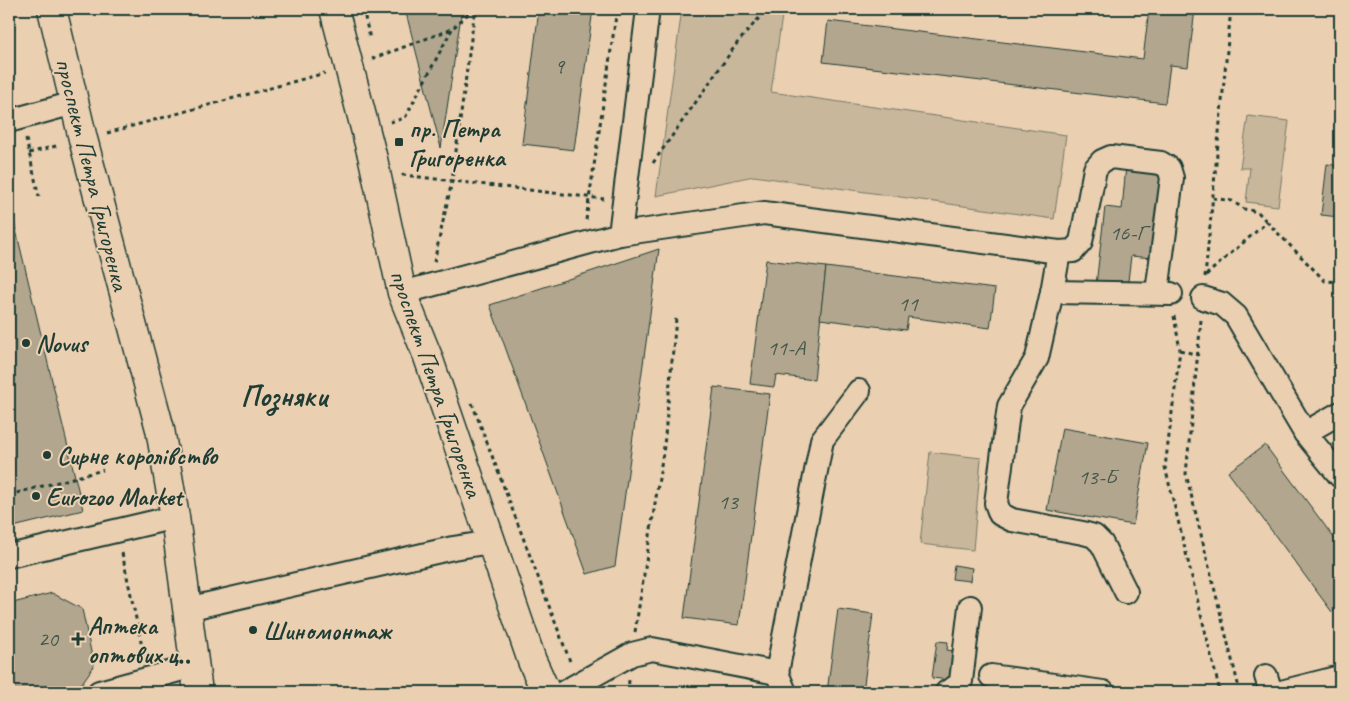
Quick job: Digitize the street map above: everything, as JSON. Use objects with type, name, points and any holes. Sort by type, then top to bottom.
[{"type":"main road","name":"проспект Петра Григоренка","points":[[52,9],[83,139],[160,429],[175,517],[196,679]]},
{"type":"main road","name":"проспект Петра Григоренка","points":[[334,9],[373,159],[402,294],[428,357],[534,665],[546,692]]},
{"type":"main road","points":[[534,665],[538,692]]},
{"type":"lane","points":[[620,234],[648,9]]},
{"type":"lane","points":[[9,121],[74,103]]},
{"type":"lane","points":[[402,294],[620,234],[764,213],[1058,252],[1073,251],[1081,242],[1096,169],[1102,161],[1111,157],[1161,164],[1169,168],[1172,178],[1164,293],[1052,292]]},
{"type":"lane","points":[[1058,252],[1052,292],[1037,358],[1010,406],[996,503],[1000,514],[1012,520],[1094,536],[1102,544],[1126,592]]},
{"type":"lane","points":[[1204,298],[1222,304],[1236,316],[1305,433],[1340,476]]},
{"type":"lane","points":[[571,688],[632,654],[652,649],[781,682],[822,440],[859,391]]},
{"type":"lane","points":[[1305,433],[1340,412]]},
{"type":"lane","points":[[9,556],[175,517]]},
{"type":"lane","points":[[187,609],[453,548],[491,542]]},
{"type":"lane","points":[[948,692],[959,685],[961,681],[970,607]]},
{"type":"lane","points":[[991,676],[1060,689],[1103,692]]},
{"type":"lane","points":[[1273,687],[1340,677]]},
{"type":"lane","points":[[99,692],[148,678],[196,679]]},
{"type":"path","points":[[363,9],[370,42]]},
{"type":"path","points":[[390,122],[405,118],[452,29],[474,9]]},
{"type":"path","points":[[428,287],[452,181],[474,9]]},
{"type":"path","points":[[589,196],[617,9]]},
{"type":"path","points":[[651,165],[738,42],[767,9]]},
{"type":"path","points":[[1231,9],[1186,474],[1240,692]]},
{"type":"path","points":[[29,153],[349,66],[452,29]]},
{"type":"path","points":[[372,50],[376,67]]},
{"type":"path","points":[[388,113],[392,131]]},
{"type":"path","points":[[401,166],[405,185]]},
{"type":"path","points":[[403,176],[589,196],[623,202]]},
{"type":"path","points":[[1213,198],[1232,200],[1244,209],[1258,212],[1325,281],[1340,282]]},
{"type":"path","points":[[1206,276],[1267,222]]},
{"type":"path","points":[[1164,293],[1180,350],[1165,467],[1220,692]]},
{"type":"path","points":[[628,692],[632,654],[664,446],[676,318]]},
{"type":"path","points":[[1180,350],[1198,355]]},
{"type":"path","points":[[470,397],[571,688]]},
{"type":"path","points":[[9,495],[103,470]]},
{"type":"path","points":[[117,530],[148,678]]},
{"type":"shaded area","points":[[682,9],[783,9],[771,92],[1066,135],[1054,219],[754,176],[656,196]]},
{"type":"shaded area","points":[[1248,116],[1289,121],[1278,206],[1246,202],[1250,168],[1240,168]]},
{"type":"shaded area","points":[[930,452],[981,458],[973,550],[920,544]]},
{"type":"building","points":[[405,9],[462,9],[441,148]]},
{"type":"building","points":[[539,9],[593,9],[574,150],[522,144]]},
{"type":"building","points":[[1149,9],[1195,9],[1188,67],[1170,65],[1165,103],[823,62],[828,21],[1143,59]]},
{"type":"building","points":[[1327,164],[1340,166],[1340,239],[1337,238],[1339,217],[1321,215]]},
{"type":"building","points":[[1126,166],[1162,170],[1152,258],[1131,256],[1127,289],[1096,285],[1105,207],[1122,209]]},
{"type":"building","name":"Novus","points":[[11,209],[83,510],[9,528],[9,210]]},
{"type":"building","points":[[659,249],[615,566],[587,574],[490,305]]},
{"type":"building","points":[[766,260],[826,267],[814,380],[776,375],[774,387],[750,384]]},
{"type":"building","points":[[826,267],[995,289],[990,328],[908,317],[906,330],[820,319]]},
{"type":"building","points":[[714,387],[770,394],[739,625],[684,618]]},
{"type":"building","points":[[1062,428],[1148,443],[1133,525],[1047,510]]},
{"type":"building","points":[[1265,445],[1340,546],[1340,606],[1332,612],[1228,472]]},
{"type":"building","points":[[954,565],[972,568],[970,581],[952,579]]},
{"type":"building","points":[[52,593],[82,609],[94,666],[77,690],[67,692],[9,692],[9,604]]},
{"type":"building","points":[[838,609],[873,614],[863,692],[827,692]]},
{"type":"building","points":[[937,641],[948,642],[947,650],[961,652],[958,681],[932,678]]},
{"type":"place","name":"пр. Петра Григоренка","points":[[399,142]]},
{"type":"place","name":"Novus","points":[[26,343]]},
{"type":"place","name":"Сирне королівство","points":[[47,455]]},
{"type":"place","name":"Eurozoo Market","points":[[36,496]]},
{"type":"place","name":"Шиномонтаж","points":[[253,630]]},
{"type":"place","name":"Аптека оптових ц‥","points":[[78,639]]},
{"type":"district","name":"Позняки","points":[[284,396]]}]
